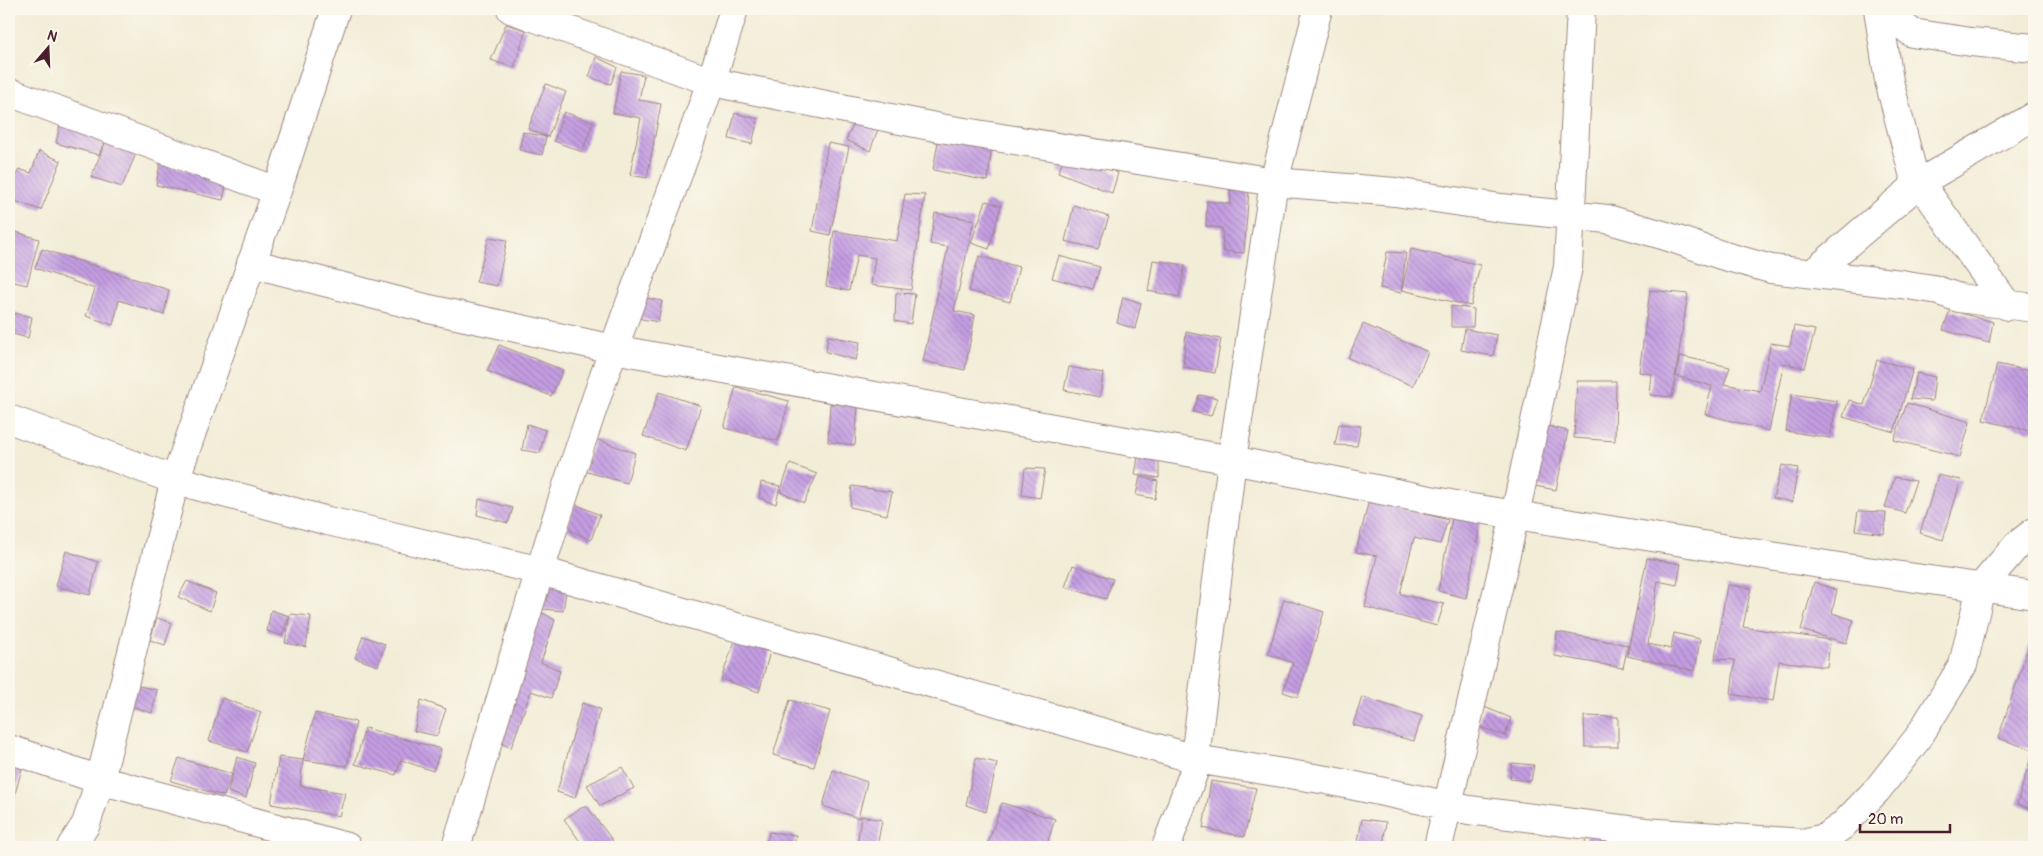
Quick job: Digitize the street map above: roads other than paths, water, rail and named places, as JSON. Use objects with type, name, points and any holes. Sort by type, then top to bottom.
[{"type":"street","points":[[71,847],[86,824],[100,780],[175,480],[277,191],[336,9]]},
{"type":"street","points":[[510,9],[712,82],[940,128],[1274,182],[1396,192],[1501,208],[1607,219],[1771,269],[1932,289],[1958,298],[2021,307]]},
{"type":"street","points":[[456,847],[541,571],[613,349],[712,82],[734,9]]},
{"type":"street","points":[[1166,847],[1193,774],[1232,460],[1274,182],[1318,9]]},
{"type":"street","points":[[1438,847],[1515,515],[1568,267],[1581,9]]},
{"type":"street","points":[[1878,9],[1889,81],[1913,173],[1919,183],[2021,307]]},
{"type":"street","points":[[1883,9],[1912,33],[1971,42],[2034,48]]},
{"type":"street","points":[[9,92],[277,191]]},
{"type":"street","points":[[1813,273],[1919,183],[2034,116]]},
{"type":"street","points":[[251,263],[429,309],[613,349],[1232,460],[1460,506],[1839,567],[2034,595]]},
{"type":"street","points":[[9,419],[175,480],[328,521],[541,571],[1194,759],[1326,780],[1447,805],[1645,832],[1803,843],[1825,838],[1842,826],[1877,790],[1918,738],[1951,688],[1963,665],[1981,587],[2017,545],[2034,532]]},
{"type":"street","points":[[9,749],[100,780],[347,847]]}]
